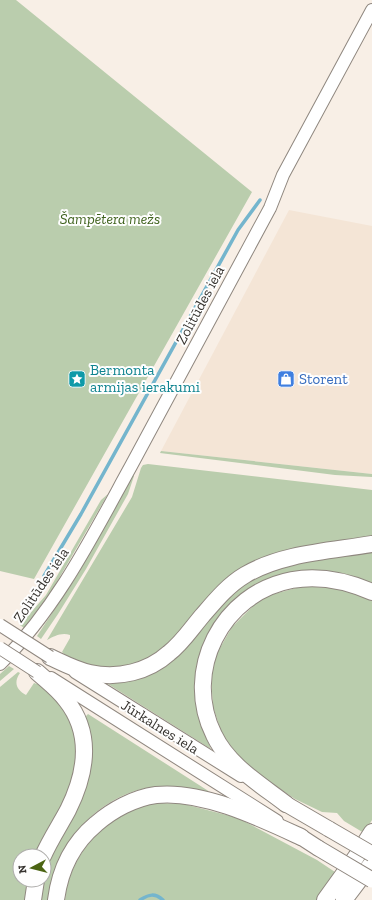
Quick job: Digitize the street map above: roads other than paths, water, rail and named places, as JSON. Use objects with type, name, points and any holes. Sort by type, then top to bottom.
[{"type":"highway","points":[[50,657],[80,670],[101,675],[123,674],[144,669],[158,662],[171,652],[222,593],[237,580],[253,570],[290,557],[372,544]]},
{"type":"highway","points":[[286,804],[237,766],[214,737],[207,718],[203,689],[203,675],[209,649],[223,625],[233,613],[256,595],[279,584],[306,578],[320,578],[347,582],[372,592]]},
{"type":"highway","points":[[37,672],[59,692],[73,711],[81,734],[84,759],[82,775],[76,793],[47,848]]},
{"type":"highway","points":[[56,900],[64,866],[70,854],[82,837],[109,814],[127,804],[156,795],[182,796],[221,804],[257,817],[301,837]]},
{"type":"highway","points":[[325,900],[372,832]]},
{"type":"highway","points":[[344,900],[372,863]]},
{"type":"highway","points":[[33,900],[35,888]]},
{"type":"main road","points":[[286,804],[372,854]]},
{"type":"main road","points":[[301,837],[372,880]]},
{"type":"street","name":"Zolitūdes iela","points":[[0,664],[28,634],[60,591],[137,454],[270,208],[283,175],[372,10]]},
{"type":"street","name":"Jūrkalnes iela","points":[[0,625],[286,804]]},
{"type":"street","name":"Jūrkalnes iela","points":[[0,648],[37,672],[51,678],[244,799],[301,837]]},
{"type":"waterway","points":[[44,576],[81,514],[238,230],[260,200]]},
{"type":"waterway","points":[[140,900],[146,896],[152,895],[155,895],[163,900]]},
{"type":"place","name":"Bermonta armijas ierakumi","points":[[77,379]]},
{"type":"place","name":"Storent","points":[[286,379]]},
{"type":"park label","name":"Šampētera mežs","points":[[110,219]]}]
